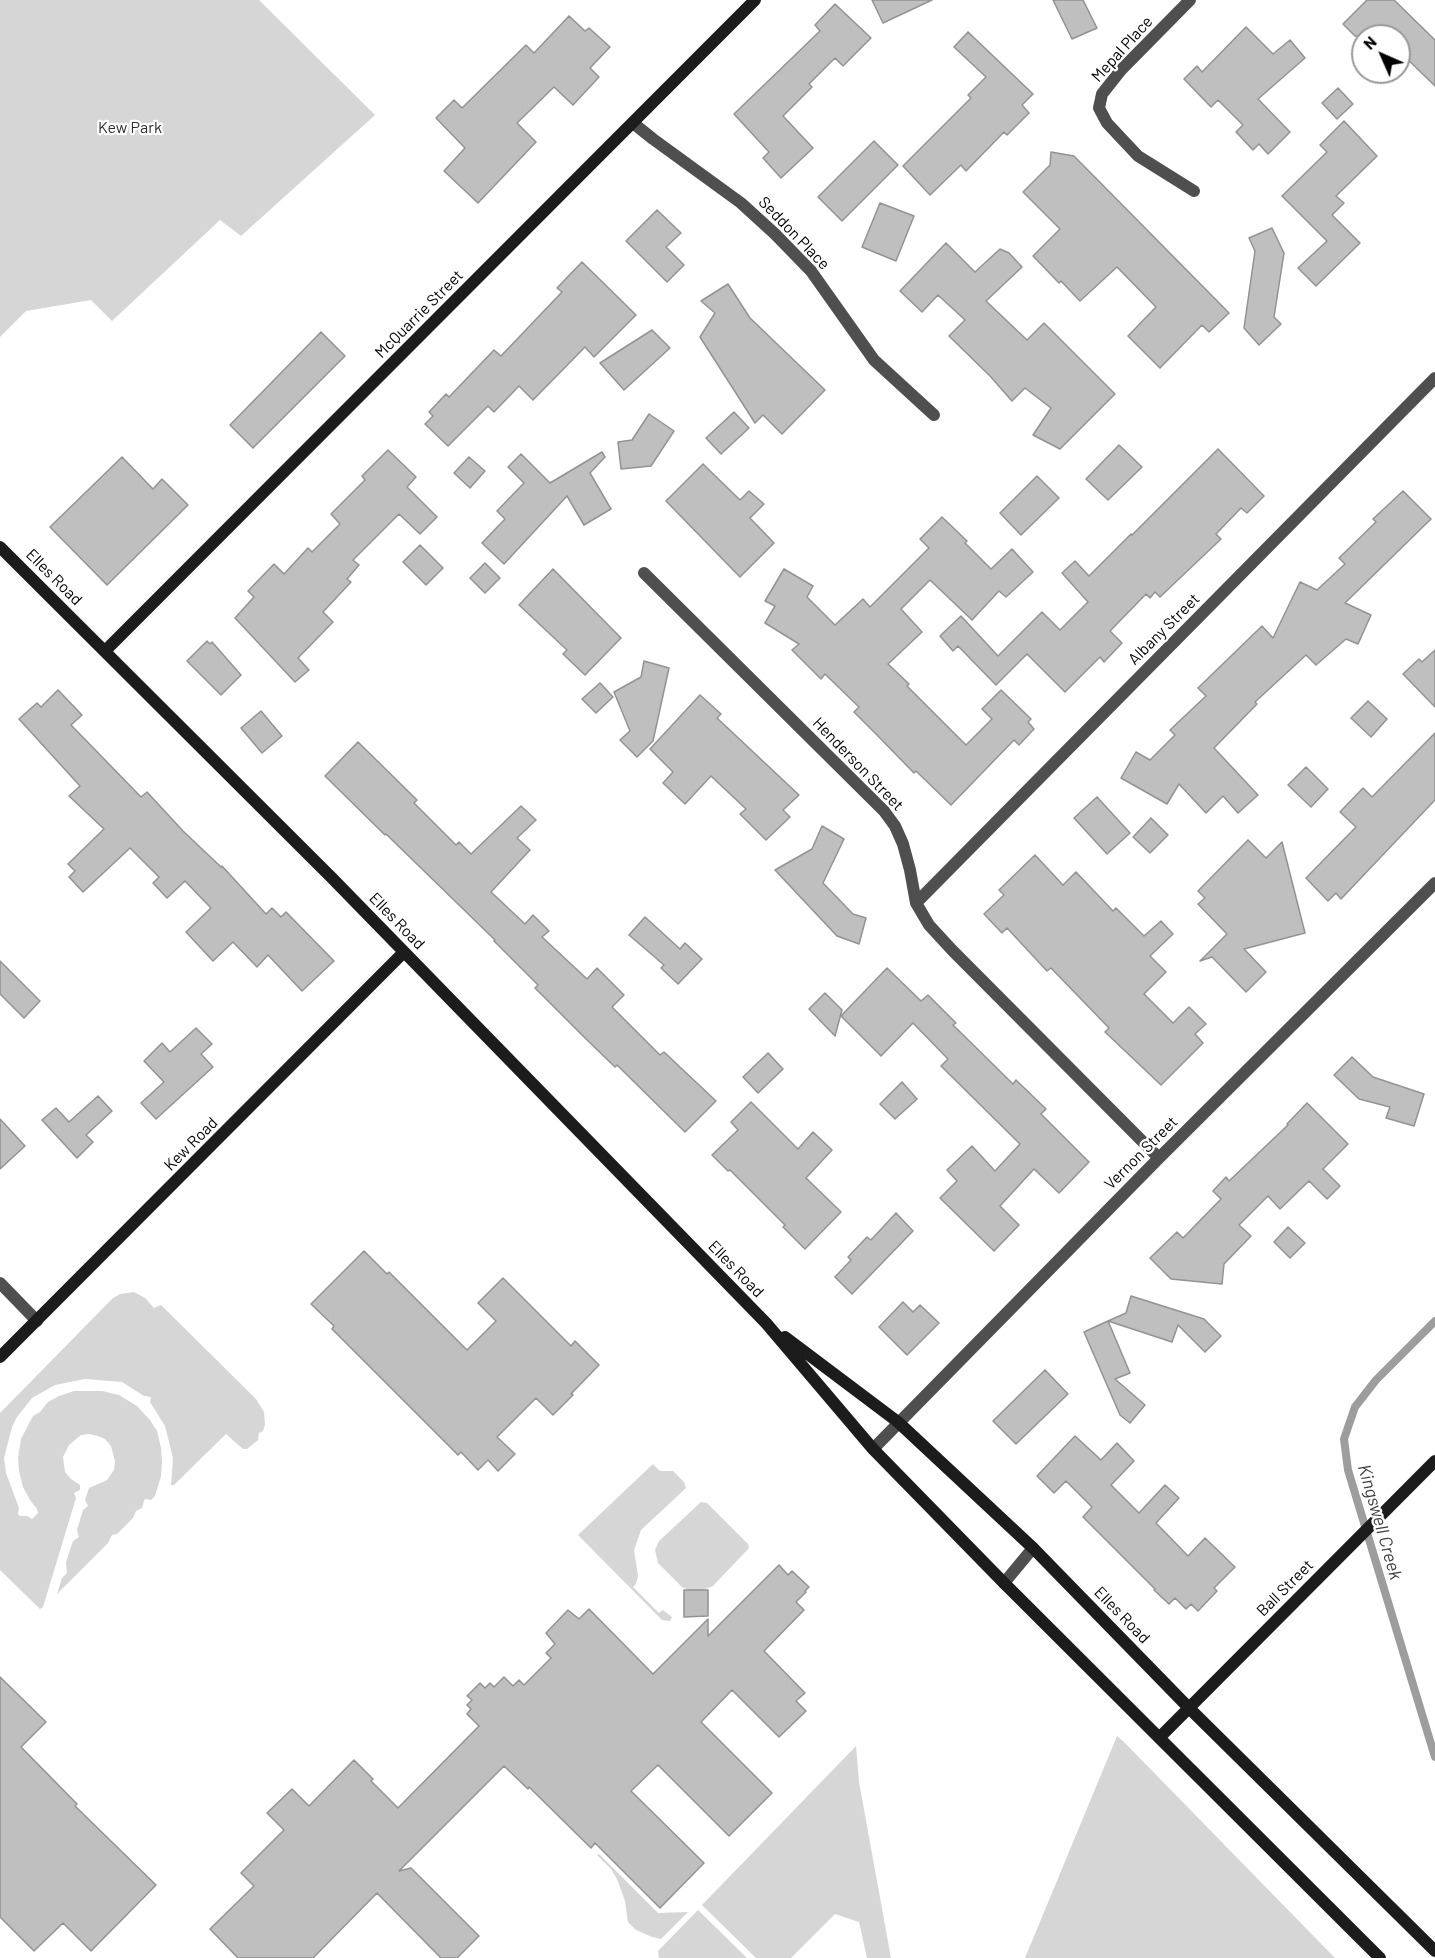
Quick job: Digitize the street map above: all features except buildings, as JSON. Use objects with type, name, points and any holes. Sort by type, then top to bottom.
[{"type":"main road","name":"McQuarrie Street","points":[[105,651],[755,0]]},
{"type":"main road","name":"Elles Road","points":[[0,547],[284,829],[766,1323],[873,1449],[1004,1583],[1380,1958]]},
{"type":"main road","name":"Kew Road","points":[[0,1357],[404,952]]},
{"type":"main road","name":"Elles Road","points":[[766,1323],[898,1422],[1033,1548],[1189,1708],[1435,1952]]},
{"type":"main road","name":"Ball Street","points":[[1159,1738],[1435,1461]]},
{"type":"street","name":"Mepal Place","points":[[1190,0],[1120,70],[1102,94],[1099,108],[1107,123],[1138,156],[1194,191]]},
{"type":"street","name":"Seddon Place","points":[[633,123],[741,203],[775,234],[811,271],[874,360],[934,415]]},
{"type":"street","name":"Albany Street","points":[[916,903],[1435,378]]},
{"type":"street","name":"Henderson Street","points":[[644,573],[884,811],[895,826],[903,844],[916,903],[929,925],[1159,1158]]},
{"type":"street","name":"Vernon Street","points":[[873,1449],[1159,1158],[1435,883]]},
{"type":"street","points":[[0,1283],[37,1321]]},
{"type":"street","points":[[1004,1583],[1033,1548]]},
{"type":"green space","name":"Kew Park","points":[[0,0],[259,0],[375,115],[241,236],[220,220],[112,321],[91,300],[26,311],[0,337]]},
{"type":"green space","points":[[134,1292],[145,1298],[154,1308],[161,1305],[256,1399],[264,1412],[265,1425],[263,1431],[259,1433],[258,1440],[247,1449],[243,1449],[226,1434],[174,1485],[171,1485],[173,1459],[171,1450],[165,1426],[150,1402],[151,1397],[144,1396],[122,1382],[85,1379],[55,1385],[32,1398],[12,1427],[4,1458],[6,1473],[20,1516],[32,1519],[38,1513],[23,1487],[19,1471],[18,1458],[21,1439],[33,1416],[40,1412],[48,1402],[59,1396],[74,1391],[102,1391],[119,1395],[137,1406],[157,1431],[162,1462],[161,1476],[155,1496],[151,1500],[145,1499],[142,1508],[136,1511],[133,1518],[117,1534],[112,1535],[108,1543],[57,1594],[62,1578],[67,1573],[66,1562],[73,1541],[79,1537],[77,1530],[83,1510],[88,1506],[85,1500],[89,1488],[107,1480],[114,1470],[115,1461],[111,1446],[105,1439],[98,1436],[81,1435],[69,1445],[63,1457],[65,1472],[80,1485],[80,1490],[74,1493],[76,1498],[43,1607],[40,1609],[0,1570],[0,1413],[113,1298],[120,1294]]},
{"type":"green space","points":[[653,1464],[660,1471],[673,1471],[684,1482],[686,1488],[641,1530],[634,1550],[638,1576],[633,1587],[659,1613],[663,1610],[672,1617],[670,1621],[662,1620],[578,1535]]},
{"type":"green space","points":[[701,1502],[707,1503],[748,1544],[749,1548],[713,1586],[702,1590],[689,1590],[682,1587],[658,1563],[655,1550],[659,1541]]},
{"type":"green space","points":[[1117,1736],[1124,1742],[1335,1958],[1025,1958]]},
{"type":"green space","points":[[856,1746],[859,1782],[891,1958],[867,1958],[859,1922],[835,1914],[791,1958],[756,1958],[702,1905]]},
{"type":"green space","points":[[599,1854],[658,1913],[688,1912],[661,1939],[636,1930],[628,1922],[625,1901],[617,1879],[597,1855]]},
{"type":"green space","points":[[698,1910],[747,1958],[659,1958],[658,1951]]},
{"type":"waterway","name":"Kingswell Creek","points":[[1435,1321],[1376,1380],[1355,1407],[1344,1439],[1348,1470],[1435,1757]]}]
